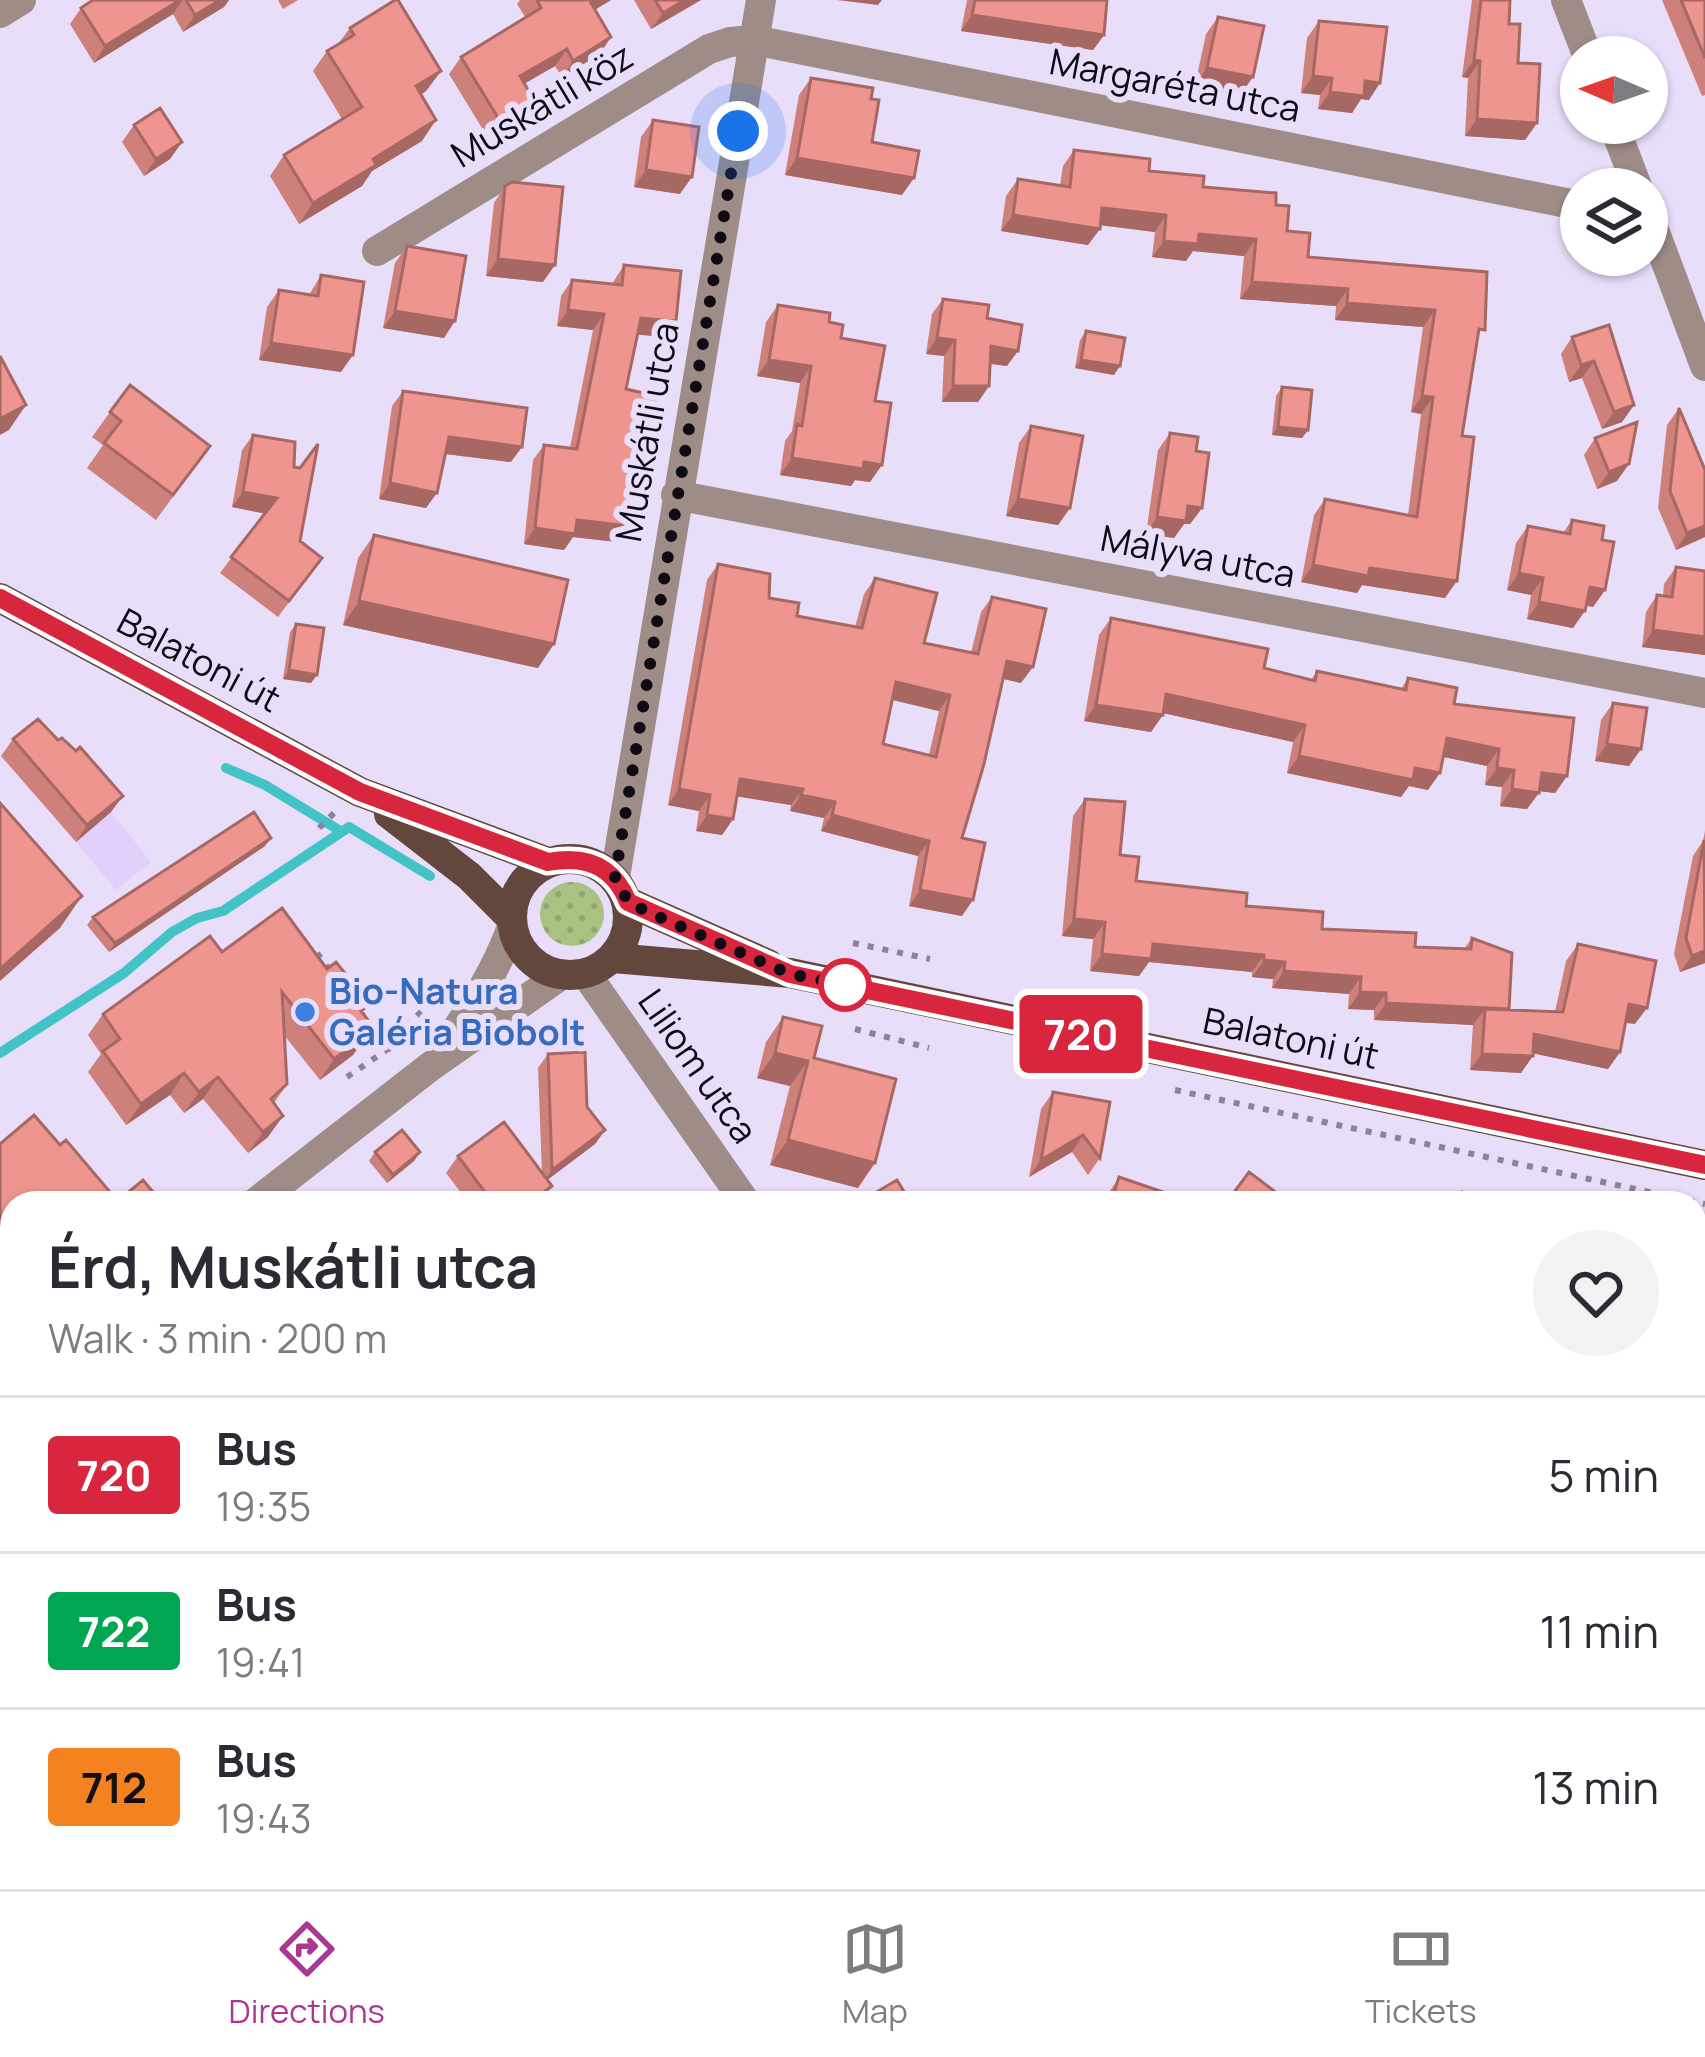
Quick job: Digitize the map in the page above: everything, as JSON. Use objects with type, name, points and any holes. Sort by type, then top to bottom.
[{"type":"main road","name":"Balatoni út","points":[[0,598],[469,875],[512,923]]},
{"type":"main road","name":"Balatoni út","points":[[348,801],[548,862]]},
{"type":"main road","points":[[548,862],[595,863],[621,890],[628,931],[587,969],[532,962],[515,941],[512,923],[518,892],[532,872],[548,862]]},
{"type":"main road","name":"Balatoni út","points":[[621,890],[790,974]]},
{"type":"main road","name":"Balatoni út","points":[[587,969],[790,974],[1705,1165]]},
{"type":"street","points":[[0,13],[21,0]]},
{"type":"street","name":"Muskátli utca","points":[[621,890],[676,495],[760,0]]},
{"type":"street","points":[[1566,0],[1580,36]]},
{"type":"street","name":"Margaréta utca","points":[[754,40],[1560,202]]},
{"type":"street","name":"Muskátli köz","points":[[377,251],[710,49],[754,40]]},
{"type":"street","points":[[1668,269],[1705,366]]},
{"type":"street","name":"Mályva utca","points":[[676,495],[1705,693]]},
{"type":"street","points":[[431,1066],[478,998],[512,923]]},
{"type":"street","points":[[270,1191],[431,1066],[587,969]]},
{"type":"street","name":"Liliom utca","points":[[587,969],[738,1191]]},
{"type":"path","points":[[319,828],[348,801]]},
{"type":"path","points":[[853,944],[931,959]]},
{"type":"path","points":[[316,952],[345,991]]},
{"type":"path","points":[[347,1078],[388,1049],[359,1010]]},
{"type":"path","points":[[855,1029],[929,1048]]},
{"type":"path","points":[[1019,1058],[1058,1066]]},
{"type":"path","points":[[1170,1089],[1645,1191]]},
{"type":"shaded area","points":[[111,812],[151,862],[116,890],[76,842]]},
{"type":"green space","points":[[572,882],[595,891],[604,914],[595,937],[572,946],[549,937],[540,914],[549,891]]},
{"type":"building","points":[[93,0],[180,0],[105,46],[81,8]]},
{"type":"building","points":[[186,0],[220,0],[195,15]]},
{"type":"building","points":[[395,0],[441,71],[416,86],[436,120],[373,159],[376,165],[313,203],[284,155],[362,107],[327,51],[354,35],[350,28]]},
{"type":"building","points":[[537,0],[595,0],[591,3],[611,37],[573,61],[567,49],[520,76],[534,100],[500,121],[461,57],[541,8]]},
{"type":"building","points":[[655,0],[685,0],[663,13]]},
{"type":"building","points":[[975,0],[1107,0],[1104,35],[972,15]]},
{"type":"building","points":[[1481,0],[1510,0],[1509,24],[1520,24],[1518,63],[1540,64],[1537,123],[1477,119],[1480,61],[1474,60]]},
{"type":"building","points":[[1681,0],[1705,0],[1705,58]]},
{"type":"building","points":[[1218,17],[1264,26],[1253,77],[1207,68]]},
{"type":"building","points":[[1319,21],[1387,27],[1380,83],[1365,81],[1364,96],[1330,92],[1332,78],[1313,76]]},
{"type":"building","points":[[811,78],[873,88],[871,99],[879,100],[872,142],[919,151],[914,178],[797,158]]},
{"type":"building","points":[[160,108],[182,142],[156,159],[134,125]]},
{"type":"building","points":[[653,120],[699,127],[692,177],[646,170]]},
{"type":"building","points":[[1074,150],[1150,159],[1149,171],[1204,176],[1203,187],[1276,193],[1276,205],[1289,206],[1287,231],[1310,233],[1308,257],[1487,272],[1485,330],[1479,329],[1462,436],[1474,437],[1457,581],[1370,568],[1368,576],[1313,565],[1325,499],[1417,517],[1433,397],[1422,396],[1435,310],[1347,303],[1348,289],[1252,282],[1256,239],[1199,234],[1198,244],[1164,241],[1166,215],[1102,208],[1100,229],[1013,215],[1018,179],[1070,187]]},
{"type":"building","points":[[512,182],[563,187],[555,265],[498,259],[505,186]]},
{"type":"building","points":[[407,246],[466,256],[455,321],[395,311]]},
{"type":"building","points":[[624,265],[681,271],[676,321],[641,318],[626,389],[656,396],[637,527],[577,520],[575,534],[535,528],[544,445],[577,449],[604,314],[568,310],[572,280],[622,285]]},
{"type":"building","points":[[321,275],[364,282],[353,355],[271,343],[279,290],[318,296]]},
{"type":"building","points":[[943,299],[989,305],[987,318],[1022,325],[1018,351],[991,346],[989,386],[953,386],[955,340],[937,338]]},
{"type":"building","points":[[778,305],[830,313],[829,322],[843,325],[841,338],[885,346],[875,401],[891,403],[882,465],[864,462],[863,469],[792,458],[811,366],[769,360]]},
{"type":"building","points":[[1609,325],[1634,405],[1614,412],[1594,361],[1581,365],[1572,337]]},
{"type":"building","points":[[1086,331],[1125,338],[1120,366],[1081,360]]},
{"type":"building","points":[[0,356],[26,405],[0,419]]},
{"type":"building","points":[[130,385],[210,446],[173,495],[104,443],[121,421],[110,412]]},
{"type":"building","points":[[1282,387],[1312,390],[1308,430],[1278,427]]},
{"type":"building","points":[[403,391],[527,408],[522,447],[449,437],[437,493],[390,483]]},
{"type":"building","points":[[1679,408],[1705,470],[1705,526],[1687,533],[1670,491]]},
{"type":"building","points":[[1637,422],[1629,464],[1609,472],[1595,438]]},
{"type":"building","points":[[1031,426],[1083,436],[1070,508],[1018,499]]},
{"type":"building","points":[[1170,433],[1198,437],[1196,451],[1209,453],[1202,508],[1188,506],[1186,521],[1157,517]]},
{"type":"building","points":[[253,435],[295,442],[294,467],[300,468],[318,444],[300,541],[322,558],[289,601],[231,557],[277,498],[243,492]]},
{"type":"building","points":[[1572,520],[1604,526],[1602,540],[1614,542],[1605,590],[1590,587],[1585,611],[1539,602],[1543,578],[1519,573],[1528,526],[1570,534]]},
{"type":"building","points":[[374,535],[568,580],[554,644],[359,601]]},
{"type":"building","points":[[718,564],[770,574],[769,598],[799,603],[797,616],[862,628],[875,578],[937,593],[924,643],[978,654],[992,597],[1046,609],[1033,667],[1007,661],[962,838],[985,843],[973,900],[920,890],[929,841],[832,815],[835,802],[801,795],[803,789],[740,779],[733,819],[707,815],[710,795],[679,789]],"holes":[[[896,682],[950,695],[936,757],[883,744]]]},
{"type":"building","points":[[1676,567],[1705,571],[1705,637],[1653,630],[1657,595],[1672,597]]},
{"type":"building","points":[[1111,618],[1268,649],[1264,668],[1315,681],[1317,671],[1406,690],[1408,678],[1457,688],[1454,704],[1574,718],[1567,776],[1542,773],[1539,793],[1512,789],[1514,770],[1497,768],[1499,749],[1447,738],[1440,773],[1415,768],[1413,780],[1299,756],[1305,725],[1166,694],[1163,715],[1096,705]]},
{"type":"building","points":[[296,624],[324,628],[317,675],[289,670]]},
{"type":"building","points":[[1613,703],[1647,708],[1641,749],[1607,744]]},
{"type":"building","points":[[38,719],[58,740],[62,738],[76,751],[80,747],[123,796],[87,825],[13,739]]},
{"type":"building","points":[[1085,799],[1125,802],[1120,855],[1139,857],[1136,881],[1247,893],[1246,906],[1323,912],[1322,929],[1416,933],[1415,947],[1471,949],[1472,938],[1512,953],[1509,1009],[1386,1003],[1386,993],[1360,992],[1361,977],[1284,971],[1285,962],[1264,960],[1264,955],[1153,944],[1151,959],[1102,954],[1105,922],[1074,919]]},
{"type":"building","points":[[0,803],[82,896],[0,969]]},
{"type":"building","points":[[254,812],[271,838],[115,943],[93,917]]},
{"type":"building","points":[[1704,840],[1705,951],[1692,956],[1686,938]]},
{"type":"building","points":[[282,908],[327,969],[336,962],[370,1004],[361,1011],[368,1020],[361,1026],[368,1034],[334,1059],[282,992],[287,1084],[271,1099],[283,1116],[263,1132],[218,1077],[199,1092],[184,1073],[141,1104],[103,1051],[120,1039],[103,1014],[210,936],[222,952]]},
{"type":"building","points":[[1578,944],[1656,961],[1647,1008],[1629,1004],[1620,1052],[1534,1034],[1533,1056],[1482,1054],[1485,1009],[1563,1012]]},
{"type":"building","points":[[783,1017],[822,1026],[814,1058],[896,1079],[875,1163],[788,1140],[808,1061],[775,1053]]},
{"type":"building","points":[[585,1052],[587,1107],[605,1130],[552,1170],[548,1054]]},
{"type":"building","points":[[1053,1092],[1110,1102],[1100,1158],[1083,1135],[1041,1160]]},
{"type":"building","points":[[34,1115],[60,1145],[66,1140],[109,1191],[0,1191],[0,1144]]},
{"type":"building","points":[[504,1122],[552,1186],[546,1191],[484,1191],[458,1156]]},
{"type":"building","points":[[402,1130],[420,1152],[393,1175],[375,1152]]},
{"type":"building","points":[[1249,1172],[1274,1191],[1235,1191]]},
{"type":"building","points":[[1119,1177],[1160,1191],[1115,1191]]},
{"type":"building","points":[[143,1180],[152,1191],[130,1191]]},
{"type":"building","points":[[897,1180],[904,1191],[878,1191]]},
{"type":"waterway","points":[[226,768],[265,785],[342,832]]},
{"type":"waterway","points":[[0,1053],[124,973],[172,932],[223,911],[349,827],[430,876]]},
{"type":"bus line","name":"720","points":[[0,598],[360,792],[548,862],[572,858],[595,863],[615,877],[628,902],[790,974],[1705,1165]]},
{"type":"place","name":"Bio-Natura Galéria Biobolt","points":[[305,1012]]},
{"type":"route","points":[[738,131],[615,877],[628,902],[652,914],[790,974],[845,985]]}]
